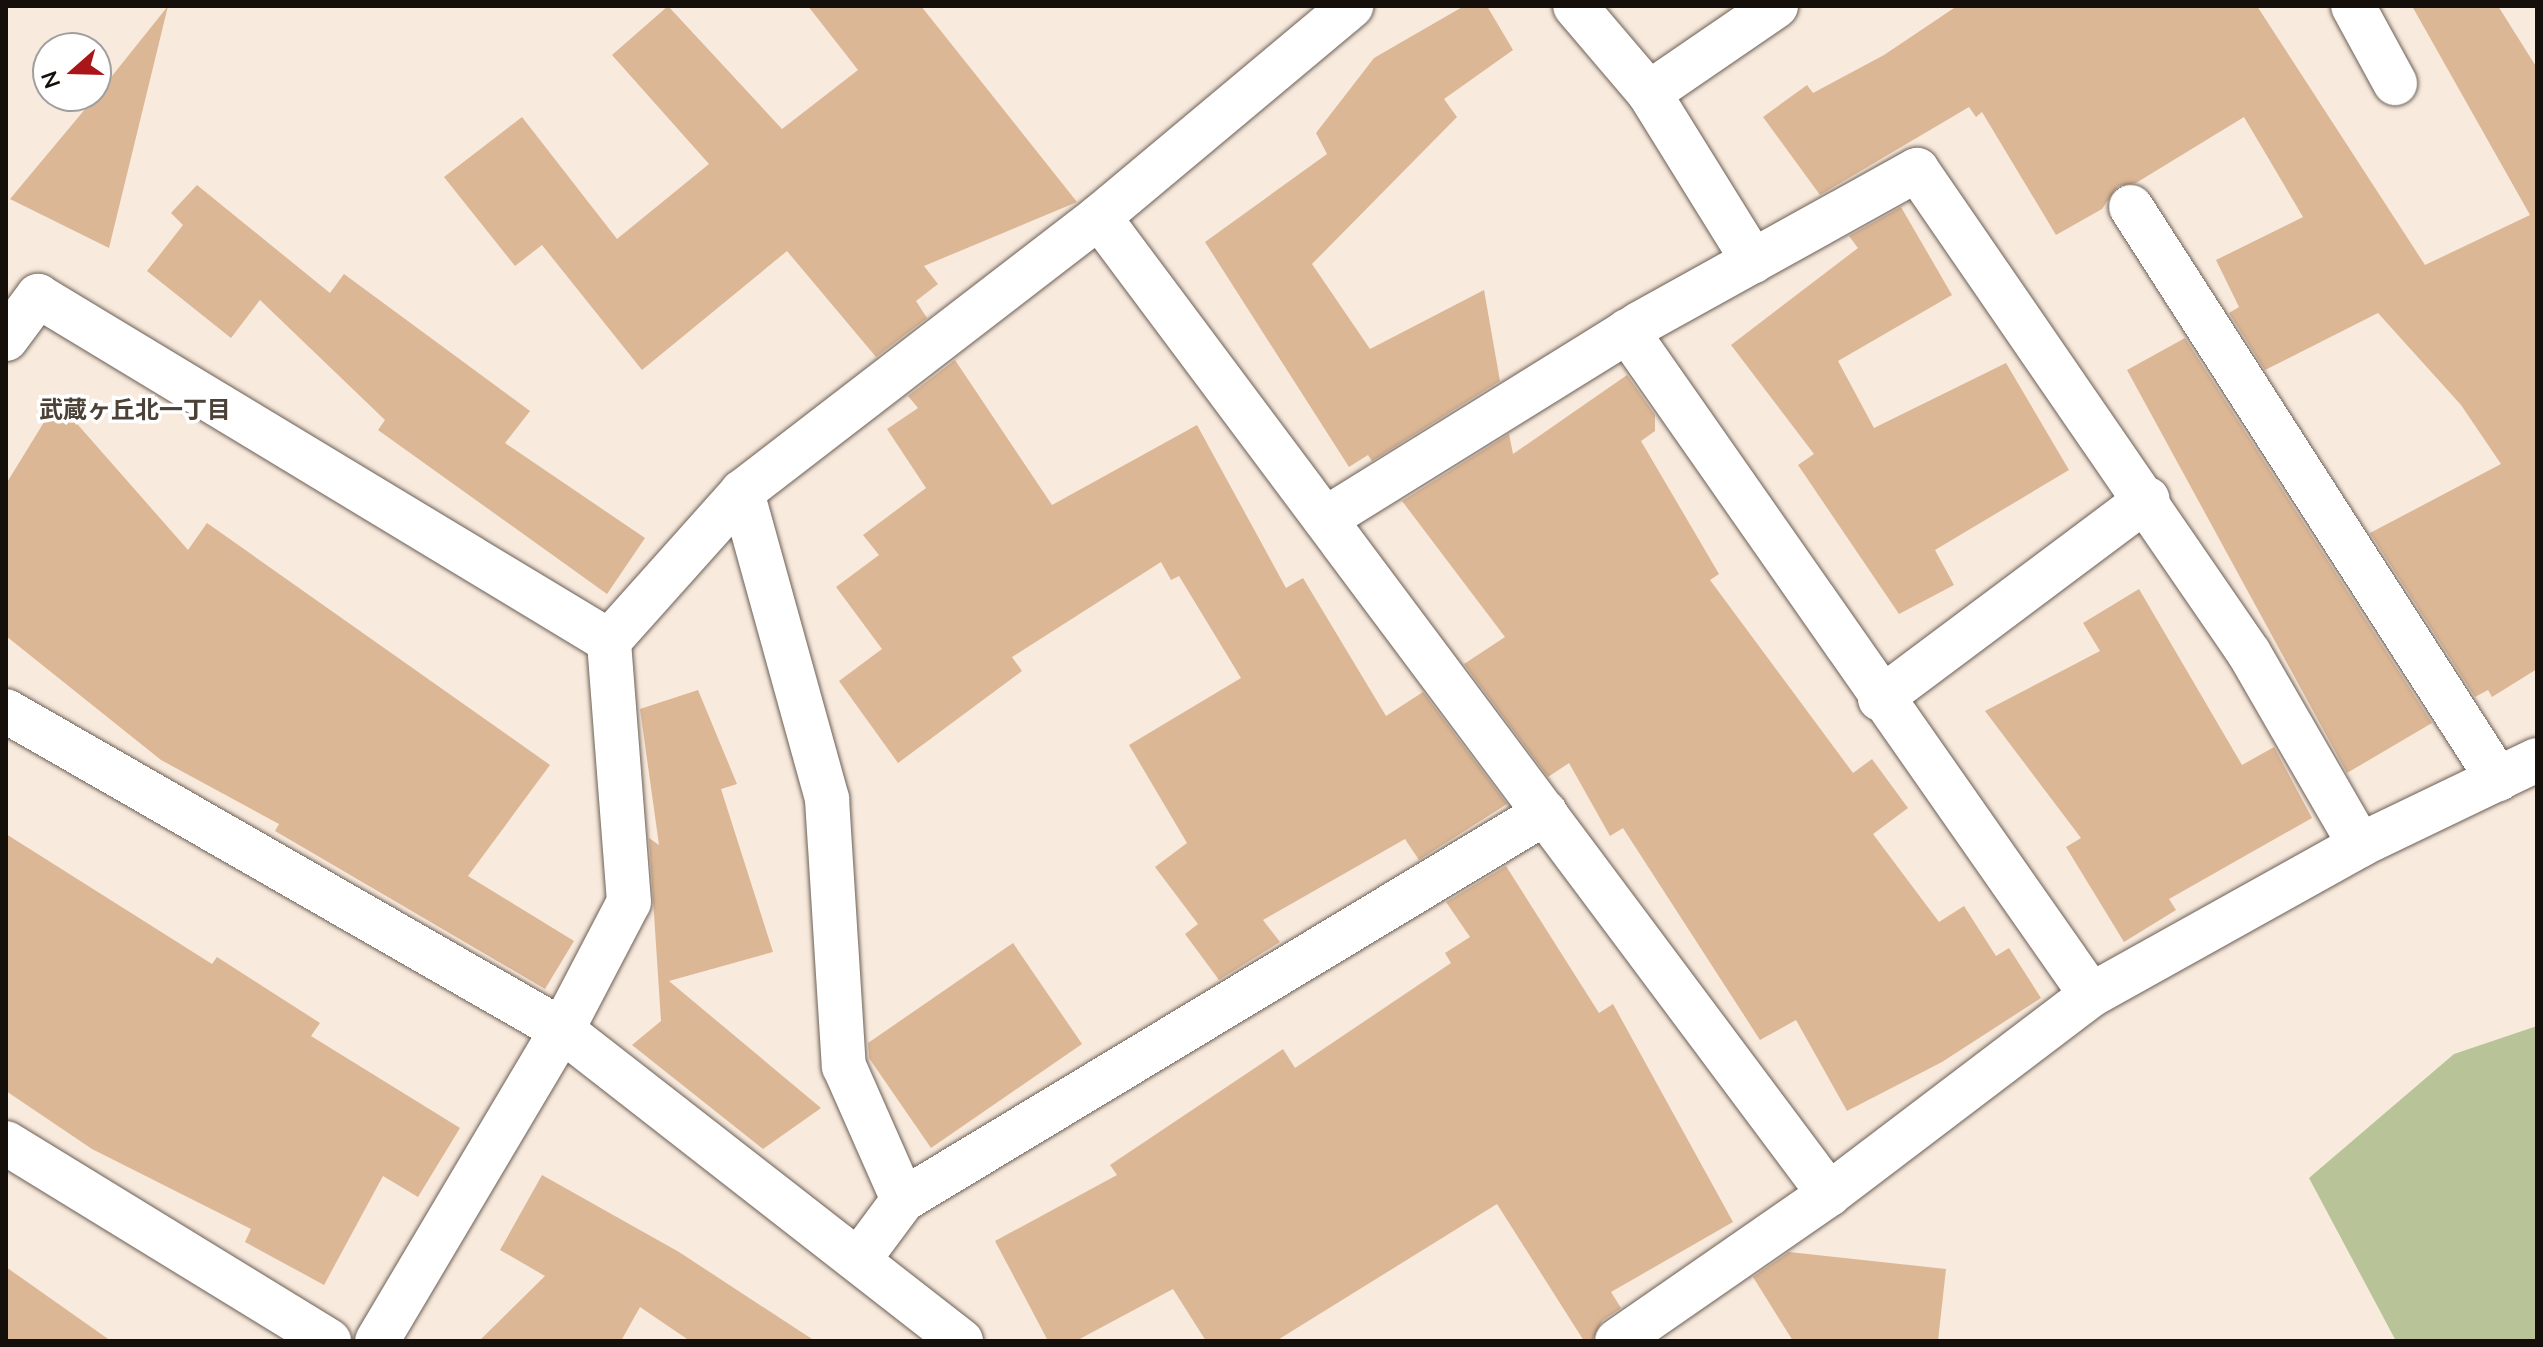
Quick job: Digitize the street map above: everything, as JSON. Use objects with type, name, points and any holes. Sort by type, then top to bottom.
[{"type":"street","points":[[377,1341],[562,1030],[629,902],[609,641],[742,492],[1099,217],[1351,6]]},
{"type":"street","points":[[1575,6],[1649,93],[1753,261]]},
{"type":"street","points":[[1649,93],[1776,6]]},
{"type":"street","points":[[2353,6],[2395,83]]},
{"type":"street","points":[[1325,519],[1627,331],[1917,170],[2147,499],[2249,653],[2360,845]]},
{"type":"street","points":[[2131,207],[2498,779]]},
{"type":"street","points":[[1099,217],[1829,1194]]},
{"type":"street","points":[[6,339],[38,296],[609,641]]},
{"type":"street","points":[[1627,331],[1880,699],[2091,995]]},
{"type":"street","points":[[742,492],[827,799],[844,1066],[903,1200]]},
{"type":"street","points":[[1880,699],[2147,499]]},
{"type":"street","points":[[6,711],[562,1030],[860,1258],[961,1341]]},
{"type":"street","points":[[1617,1341],[1829,1194],[2091,995],[2360,845],[2537,760]]},
{"type":"street","points":[[860,1258],[903,1200],[1545,813]]},
{"type":"street","points":[[6,1143],[329,1341]]},
{"type":"green space","points":[[2537,1026],[2537,1341],[2396,1341],[2309,1178],[2454,1054]]},
{"type":"building","points":[[168,6],[109,248],[10,199],[83,112],[112,112],[112,76]]},
{"type":"building","points":[[668,6],[782,129],[858,70],[808,6],[921,6],[1077,202],[924,266],[938,284],[916,301],[927,318],[876,357],[787,251],[642,370],[542,245],[515,266],[444,177],[522,117],[617,239],[709,164],[612,55]]},
{"type":"building","points":[[1464,6],[1487,6],[1513,50],[1444,99],[1457,117],[1312,264],[1370,349],[1484,290],[1500,381],[1372,461],[1368,455],[1349,467],[1205,242],[1327,154],[1316,133],[1374,58]]},
{"type":"building","points":[[1957,6],[2257,6],[2425,265],[2530,215],[2412,6],[2498,6],[2537,68],[2537,669],[2492,697],[2488,690],[2475,697],[2370,533],[2501,464],[2461,405],[2378,313],[2265,370],[2229,313],[2239,307],[2216,260],[2303,217],[2244,117],[2136,183],[2118,186],[2102,209],[2056,235],[1982,112],[1976,117],[1969,107],[1820,195],[1763,117],[1807,85],[1813,93],[1884,55]]},
{"type":"building","points":[[197,185],[330,293],[344,274],[530,411],[505,443],[645,538],[607,594],[378,430],[385,420],[260,300],[231,338],[147,271],[183,225],[171,213]]},
{"type":"building","points":[[1901,207],[1952,295],[1838,361],[1874,428],[2006,363],[2069,470],[1935,550],[1954,585],[1899,614],[1798,465],[1814,454],[1731,345],[1858,248],[1849,236]]},
{"type":"building","points":[[2185,338],[2432,723],[2347,773],[2127,370]]},
{"type":"building","points":[[955,360],[1052,505],[1197,425],[1286,588],[1303,578],[1386,716],[1423,692],[1507,804],[1419,860],[1405,839],[1263,920],[1280,942],[1219,980],[1185,934],[1198,924],[1155,867],[1187,843],[1129,745],[1241,678],[1179,576],[1171,580],[1161,562],[1012,657],[1022,671],[898,763],[839,681],[882,649],[836,587],[879,555],[863,535],[926,488],[887,429],[918,408],[908,396]]},
{"type":"building","points":[[1627,375],[1655,415],[1655,431],[1641,441],[1719,574],[1710,580],[1853,773],[1872,759],[1908,808],[1873,834],[1939,922],[1964,906],[1996,956],[2009,948],[2041,998],[1942,1062],[1847,1111],[1796,1020],[1760,1040],[1623,828],[1610,836],[1569,763],[1548,777],[1464,664],[1505,637],[1402,501],[1509,434],[1513,454]]},
{"type":"building","points":[[57,401],[188,550],[207,523],[550,765],[468,876],[574,941],[545,989],[275,831],[279,824],[161,760],[6,636],[6,484]]},
{"type":"building","points":[[2139,589],[2242,765],[2274,747],[2312,818],[2169,899],[2176,910],[2124,942],[2066,847],[2081,838],[1985,711],[2100,651],[2083,623]]},
{"type":"building","points":[[698,690],[737,784],[721,789],[773,952],[669,981],[821,1108],[763,1149],[632,1045],[661,1021],[649,838],[659,845],[640,709]]},
{"type":"building","points":[[6,834],[212,964],[217,957],[320,1023],[311,1036],[460,1128],[418,1197],[383,1176],[324,1285],[245,1242],[251,1229],[92,1149],[6,1091]]},
{"type":"building","points":[[1506,866],[1599,1013],[1613,1004],[1733,1222],[1611,1292],[1621,1308],[1602,1321],[1592,1341],[1584,1341],[1497,1204],[1276,1341],[1206,1341],[1173,1289],[1076,1341],[1048,1341],[995,1241],[1117,1175],[1110,1165],[1283,1049],[1295,1068],[1451,963],[1445,953],[1470,937],[1446,902]]},
{"type":"building","points":[[1013,943],[1082,1044],[931,1148],[869,1058],[868,1043]]},
{"type":"building","points":[[542,1175],[679,1252],[815,1341],[690,1341],[640,1307],[621,1341],[479,1341],[545,1276],[500,1250]]},
{"type":"building","points":[[1789,1252],[1946,1269],[1938,1341],[1793,1341],[1753,1277]]},
{"type":"building","points":[[6,1267],[111,1341],[6,1341]]},
{"type":"district","name":"武蔵ヶ丘北一丁目","points":[[135,411]]}]
